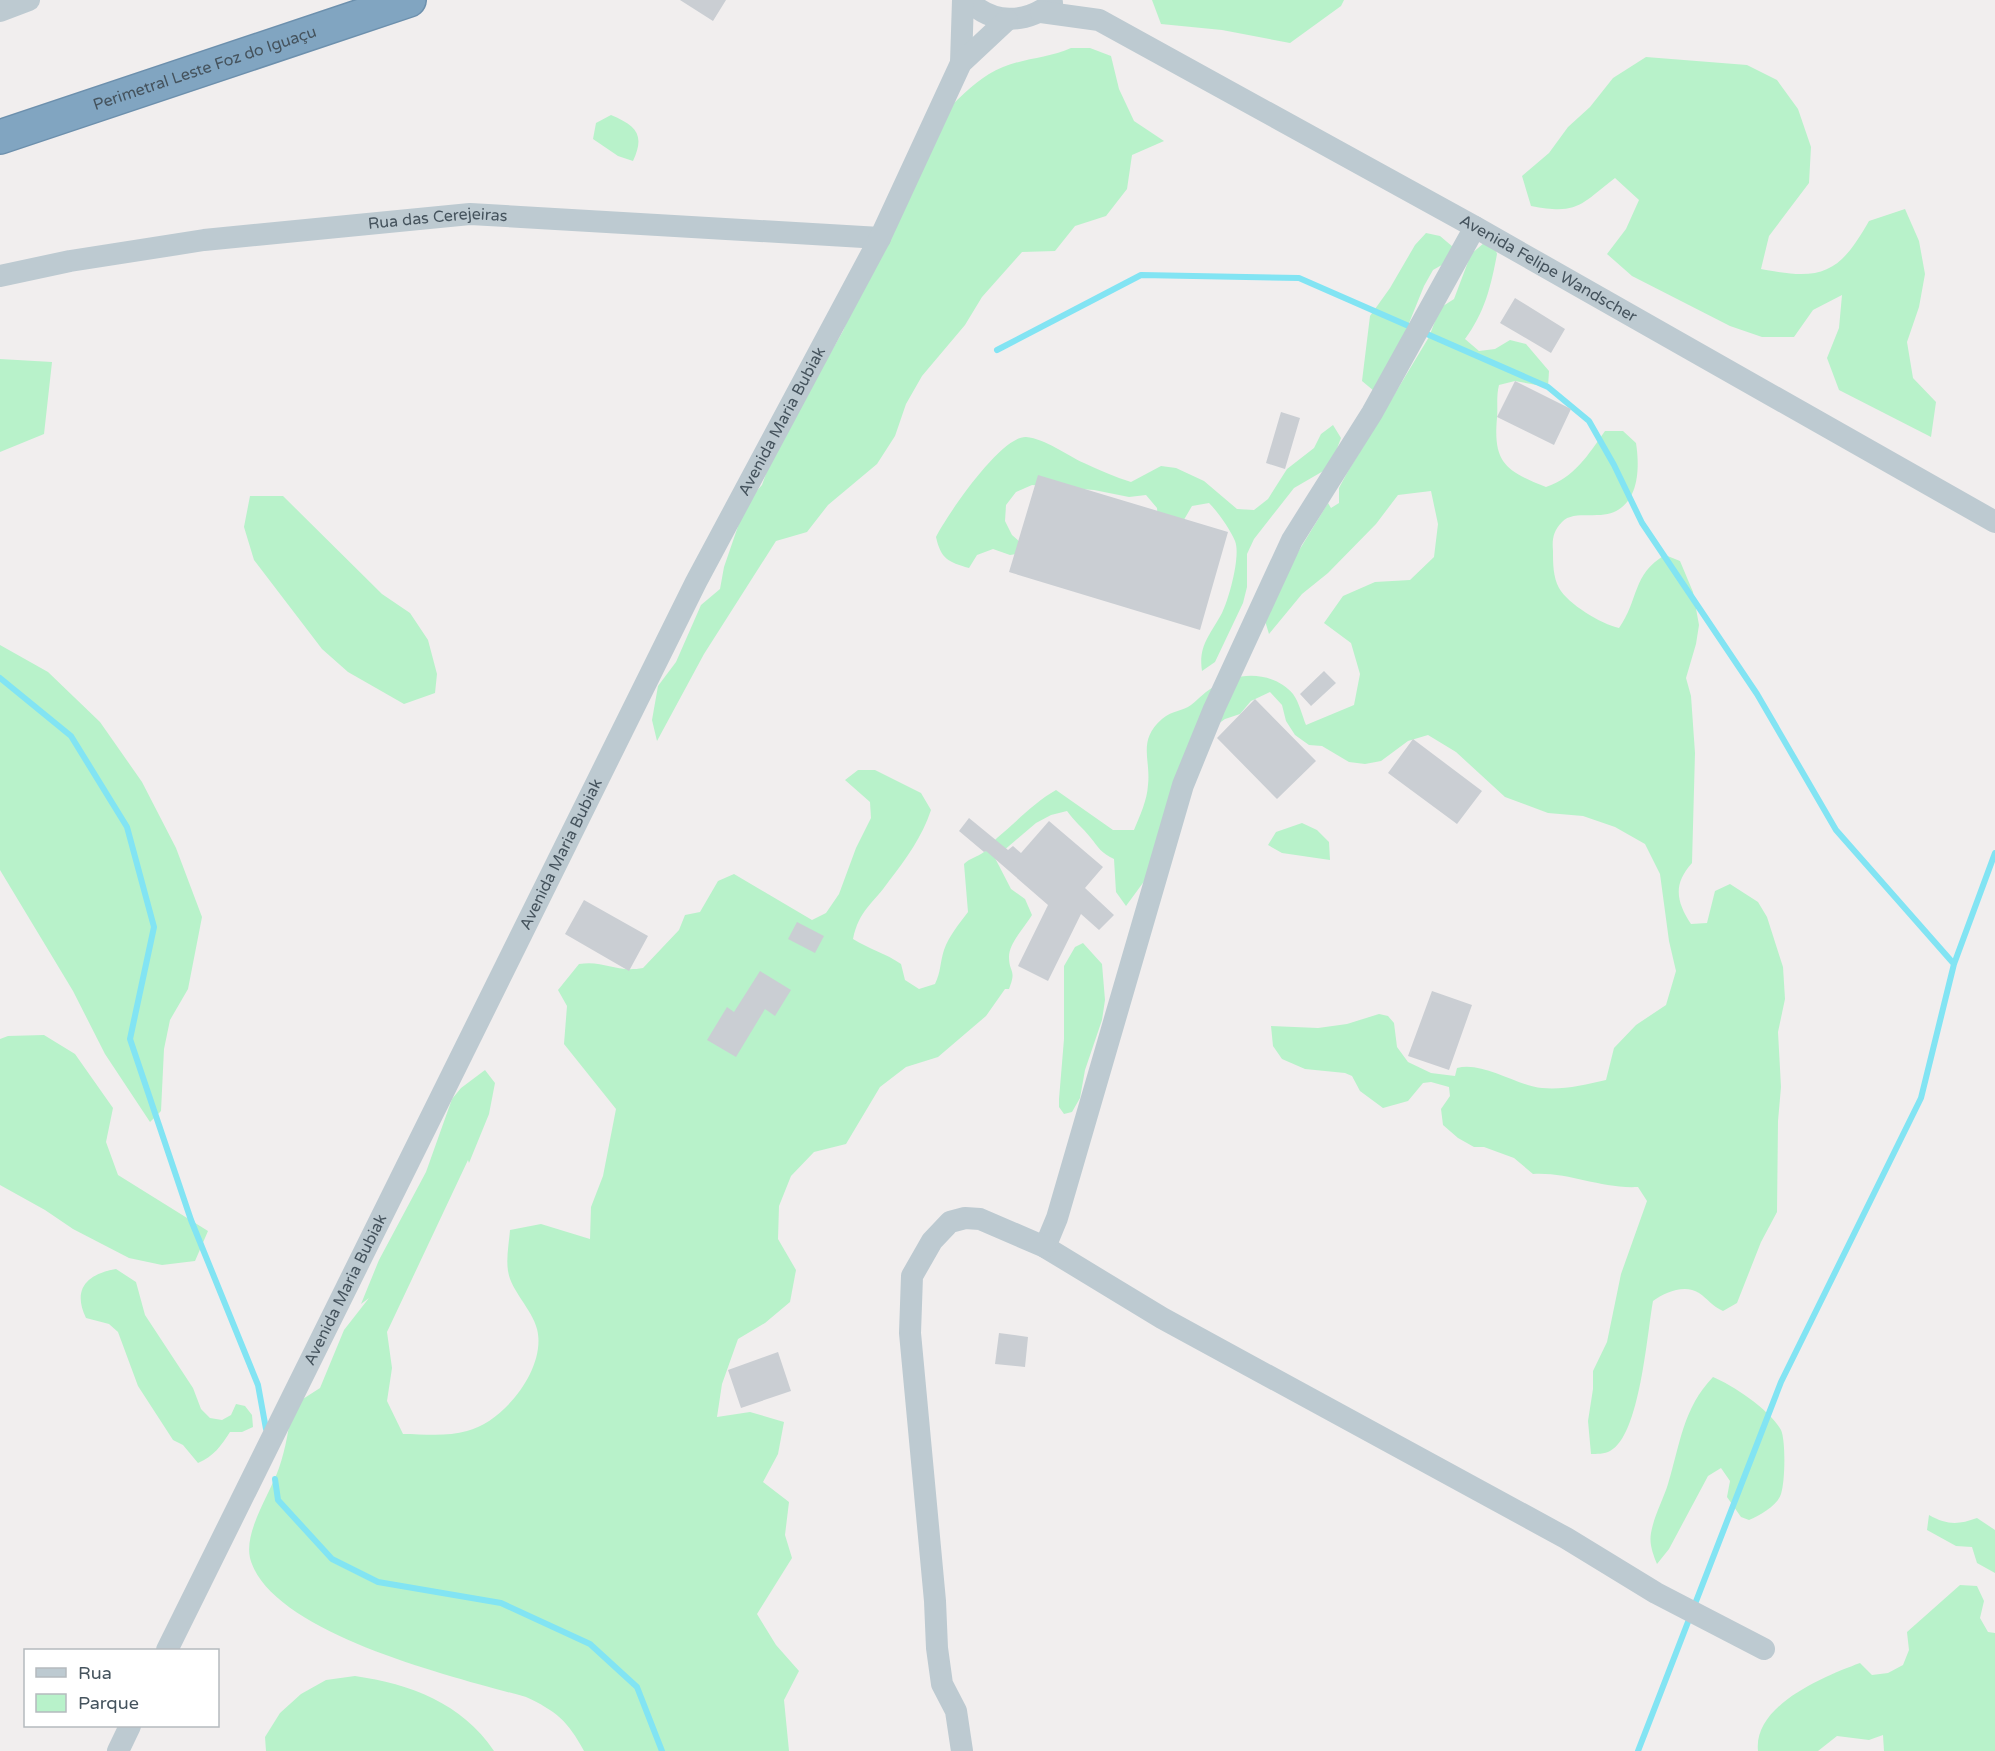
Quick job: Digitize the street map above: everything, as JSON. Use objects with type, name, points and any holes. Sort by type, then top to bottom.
[{"type":"highway","name":"Perimetral Leste Foz do Iguaçu","points":[[0,137],[409,0]]},
{"type":"street","points":[[0,10],[29,0]]},
{"type":"street","name":"Avenida Maria Bubiak","points":[[961,63],[963,0]]},
{"type":"street","points":[[968,0],[991,16],[1007,20],[1025,18],[1048,6]]},
{"type":"street","points":[[1087,0],[1099,20]]},
{"type":"street","name":"Avenida Felipe Wandscher","points":[[1048,6],[1099,20],[1475,226],[1995,522]]},
{"type":"street","name":"Avenida Maria Bubiak","points":[[167,1649],[696,582],[880,238],[961,63],[1007,20]]},
{"type":"street","name":"Rua das Cerejeiras","points":[[0,276],[70,261],[204,240],[470,214],[880,238]]},
{"type":"street","points":[[1045,1247],[1057,1218],[1109,1036],[1141,938],[1183,785],[1214,709],[1292,540],[1372,413],[1475,226]]},
{"type":"street","points":[[962,1751],[956,1711],[942,1684],[937,1648],[934,1590],[910,1333],[912,1276],[932,1241],[950,1222],[965,1218],[980,1219],[1045,1247],[1162,1317],[1301,1392],[1416,1459],[1566,1538],[1656,1593],[1764,1649]]},
{"type":"street","points":[[118,1751],[129,1727]]},
{"type":"green space","points":[[1152,0],[1344,0],[1341,6],[1290,43],[1222,30],[1161,24]]},
{"type":"green space","points":[[1071,48],[1090,48],[1111,56],[1119,89],[1134,121],[1164,141],[1132,155],[1127,189],[1106,216],[1075,226],[1055,251],[1022,252],[982,297],[965,325],[922,376],[906,404],[895,436],[877,464],[828,505],[807,532],[776,541],[704,654],[657,741],[652,720],[658,686],[676,662],[701,605],[720,589],[724,567],[746,503],[762,485],[773,454],[843,331],[854,303],[954,103],[996,70]]},
{"type":"green space","points":[[1646,57],[1747,65],[1777,80],[1798,109],[1811,147],[1809,183],[1769,236],[1761,269],[1799,274],[1827,269],[1838,263],[1848,253],[1869,221],[1905,209],[1919,241],[1925,274],[1919,307],[1907,342],[1913,378],[1936,402],[1931,437],[1839,390],[1827,358],[1839,328],[1842,295],[1813,310],[1794,337],[1762,337],[1730,326],[1632,276],[1607,254],[1626,229],[1639,200],[1615,178],[1578,206],[1559,209],[1531,206],[1522,176],[1549,153],[1568,127],[1590,107],[1613,78]]},
{"type":"green space","points":[[611,115],[627,123],[636,132],[638,144],[633,161],[618,156],[593,139],[596,123]]},
{"type":"green space","points":[[1426,233],[1440,236],[1453,247],[1447,262],[1433,270],[1424,286],[1405,333],[1374,391],[1362,381],[1370,316],[1390,288],[1415,245]]},
{"type":"green space","points":[[1484,243],[1495,248],[1497,254],[1495,266],[1490,288],[1478,319],[1465,339],[1479,351],[1495,349],[1510,340],[1526,344],[1549,371],[1548,387],[1515,381],[1499,385],[1496,433],[1500,455],[1505,463],[1520,476],[1546,487],[1573,471],[1587,457],[1605,431],[1623,431],[1636,443],[1638,468],[1633,491],[1628,501],[1621,508],[1610,513],[1569,517],[1555,532],[1553,539],[1554,575],[1559,588],[1563,594],[1586,612],[1619,628],[1641,579],[1654,562],[1665,555],[1680,561],[1693,592],[1699,625],[1686,678],[1691,696],[1695,753],[1692,863],[1679,885],[1682,908],[1691,924],[1707,923],[1715,891],[1730,884],[1758,902],[1767,917],[1783,967],[1785,999],[1778,1032],[1781,1087],[1778,1121],[1777,1212],[1761,1242],[1737,1303],[1723,1311],[1699,1293],[1688,1289],[1669,1292],[1653,1301],[1645,1359],[1629,1426],[1620,1442],[1610,1451],[1600,1454],[1591,1454],[1588,1421],[1593,1371],[1607,1342],[1621,1274],[1647,1201],[1638,1187],[1611,1186],[1560,1175],[1533,1174],[1514,1158],[1484,1147],[1474,1147],[1458,1138],[1443,1125],[1441,1109],[1450,1096],[1449,1087],[1431,1082],[1423,1083],[1408,1101],[1383,1108],[1360,1091],[1352,1076],[1345,1073],[1305,1069],[1282,1059],[1273,1046],[1271,1026],[1318,1028],[1347,1024],[1379,1014],[1388,1016],[1394,1023],[1397,1047],[1408,1062],[1431,1073],[1455,1076],[1457,1068],[1478,1068],[1542,1088],[1574,1087],[1606,1080],[1614,1048],[1636,1025],[1666,1005],[1676,971],[1669,941],[1660,874],[1645,844],[1615,827],[1583,816],[1548,813],[1505,797],[1456,752],[1428,735],[1408,741],[1381,761],[1365,764],[1349,762],[1322,746],[1309,745],[1295,735],[1286,721],[1282,705],[1270,692],[1251,701],[1240,714],[1225,719],[1211,729],[1232,679],[1239,677],[1264,677],[1287,688],[1297,701],[1306,725],[1354,705],[1360,674],[1351,643],[1324,623],[1343,596],[1375,582],[1410,580],[1434,557],[1438,524],[1431,491],[1398,495],[1376,524],[1328,573],[1302,594],[1269,634],[1262,611],[1328,503],[1331,508],[1339,503],[1339,488],[1347,473],[1429,337],[1440,308],[1454,299],[1471,254]]},
{"type":"green space","points":[[0,359],[52,362],[44,434],[0,452]]},
{"type":"green space","points":[[1333,425],[1341,438],[1325,470],[1294,488],[1254,539],[1247,554],[1247,587],[1243,603],[1215,662],[1202,671],[1203,647],[1225,606],[1231,588],[1236,556],[1233,536],[1209,503],[1192,506],[1175,535],[1158,525],[1157,508],[1146,495],[1129,497],[1094,490],[1032,485],[1016,492],[1006,505],[1005,521],[1012,535],[1031,552],[1010,555],[993,549],[977,555],[969,568],[946,558],[938,544],[936,537],[963,495],[989,462],[1015,440],[1033,438],[1090,466],[1131,482],[1161,466],[1176,468],[1204,481],[1237,509],[1254,510],[1268,499],[1287,469],[1314,448],[1321,434]]},
{"type":"green space","points":[[250,496],[283,496],[382,594],[410,613],[428,640],[437,674],[435,693],[404,704],[348,672],[322,649],[254,560],[244,527]]},
{"type":"green space","points":[[0,645],[48,672],[100,722],[142,782],[176,848],[202,917],[188,989],[170,1020],[164,1049],[161,1111],[150,1122],[105,1054],[73,991],[0,870]]},
{"type":"green space","points":[[1217,685],[1148,876],[1126,906],[1116,892],[1114,859],[1100,850],[1067,811],[1051,815],[1036,823],[995,858],[1011,889],[1025,899],[1032,915],[1014,941],[1010,952],[1009,962],[1013,974],[1009,989],[1005,989],[986,1016],[938,1057],[906,1067],[880,1087],[846,1144],[814,1152],[791,1176],[779,1206],[778,1239],[796,1270],[790,1302],[765,1323],[738,1339],[722,1384],[717,1417],[750,1412],[784,1422],[778,1454],[763,1482],[789,1502],[785,1535],[792,1558],[757,1614],[776,1645],[799,1671],[784,1700],[789,1751],[584,1751],[567,1724],[536,1702],[526,1697],[414,1665],[370,1649],[328,1630],[292,1609],[265,1585],[250,1558],[249,1547],[254,1525],[281,1460],[292,1406],[320,1388],[344,1330],[369,1298],[361,1304],[379,1260],[426,1172],[452,1099],[461,1088],[485,1070],[495,1083],[489,1114],[469,1163],[468,1160],[387,1332],[392,1368],[387,1401],[403,1434],[459,1433],[481,1426],[495,1417],[520,1391],[529,1376],[538,1344],[537,1329],[508,1271],[510,1230],[541,1224],[590,1239],[591,1207],[603,1176],[616,1109],[564,1044],[567,1006],[558,990],[579,964],[588,963],[625,969],[643,968],[679,930],[685,915],[700,912],[718,881],[734,874],[812,920],[826,913],[839,894],[856,848],[871,818],[870,802],[845,780],[858,770],[875,770],[921,793],[931,810],[918,839],[907,856],[863,914],[853,939],[901,964],[905,980],[919,989],[935,984],[946,945],[968,912],[964,864],[986,851],[1026,812],[1056,790],[1113,830],[1134,830],[1147,791],[1147,743],[1154,727],[1170,714],[1191,705]]},
{"type":"green space","points":[[1302,823],[1317,830],[1329,842],[1330,860],[1282,853],[1268,845],[1276,832]]},
{"type":"green space","points":[[1083,943],[1102,964],[1105,1000],[1102,1020],[1085,1070],[1080,1098],[1072,1112],[1064,1114],[1059,1107],[1059,1099],[1064,1039],[1064,966],[1075,947]]},
{"type":"green space","points":[[44,1035],[75,1054],[113,1108],[106,1142],[118,1175],[208,1231],[195,1261],[162,1265],[129,1258],[73,1229],[45,1210],[0,1185],[0,1039],[8,1036]]},
{"type":"green space","points":[[116,1269],[136,1282],[145,1315],[193,1388],[201,1409],[210,1418],[222,1420],[231,1415],[236,1404],[245,1406],[252,1415],[253,1427],[242,1432],[230,1432],[217,1450],[198,1463],[183,1445],[173,1440],[138,1386],[118,1332],[109,1324],[86,1318],[81,1299],[85,1284],[97,1275]]},
{"type":"green space","points":[[1713,1377],[1751,1399],[1769,1415],[1781,1430],[1784,1462],[1781,1494],[1772,1506],[1758,1516],[1749,1520],[1741,1517],[1727,1497],[1730,1481],[1721,1468],[1708,1476],[1669,1549],[1657,1564],[1651,1541],[1654,1520],[1668,1484],[1689,1414],[1695,1401]]},
{"type":"green space","points":[[1929,1515],[1941,1521],[1953,1523],[1977,1518],[1995,1530],[1995,1573],[1977,1563],[1972,1547],[1956,1546],[1927,1530]]},
{"type":"green space","points":[[1960,1585],[1977,1586],[1984,1601],[1980,1618],[1988,1632],[1995,1633],[1995,1751],[1884,1751],[1883,1735],[1869,1740],[1837,1736],[1818,1751],[1758,1751],[1760,1735],[1767,1720],[1779,1706],[1811,1684],[1860,1663],[1872,1675],[1888,1673],[1903,1665],[1909,1650],[1907,1632]]},
{"type":"green space","points":[[355,1676],[395,1684],[433,1698],[467,1720],[494,1751],[266,1751],[265,1737],[280,1713],[301,1694],[326,1680]]},
{"type":"building","points":[[680,0],[726,0],[713,21]]},
{"type":"building","points":[[1515,298],[1565,329],[1551,353],[1500,323]]},
{"type":"building","points":[[1515,381],[1571,409],[1554,445],[1497,417]]},
{"type":"building","points":[[1281,412],[1300,418],[1285,469],[1266,463]]},
{"type":"building","points":[[1038,475],[1228,532],[1200,630],[1009,572]]},
{"type":"building","points":[[1324,671],[1336,683],[1311,706],[1300,694]]},
{"type":"building","points":[[1255,699],[1316,761],[1277,799],[1217,738]]},
{"type":"building","points":[[1413,739],[1482,791],[1457,824],[1388,773]]},
{"type":"building","points":[[969,818],[1008,850],[1013,846],[1021,853],[1049,821],[1103,867],[1085,888],[1114,915],[1099,930],[1081,914],[1048,981],[1018,966],[1048,905],[986,851],[984,852],[959,831]]},
{"type":"building","points":[[584,900],[648,936],[629,971],[565,934]]},
{"type":"building","points":[[797,922],[824,936],[815,953],[788,939]]},
{"type":"building","points":[[760,971],[791,990],[775,1016],[765,1009],[736,1057],[707,1040],[727,1007],[734,1012]]},
{"type":"building","points":[[1432,991],[1472,1005],[1449,1070],[1408,1056]]},
{"type":"building","points":[[999,1333],[1028,1337],[1025,1367],[995,1364]]},
{"type":"building","points":[[778,1352],[791,1391],[741,1408],[728,1370]]},
{"type":"waterway","points":[[997,350],[1141,275],[1299,278],[1548,387],[1589,421],[1614,465],[1642,523],[1757,694],[1836,830],[1954,964]]},
{"type":"waterway","points":[[0,678],[71,736],[127,827],[154,927],[130,1039],[191,1220],[258,1385],[266,1429]]},
{"type":"waterway","points":[[1638,1751],[1781,1382],[1921,1098],[1954,964],[1995,853]]},
{"type":"waterway","points":[[275,1479],[278,1500],[332,1559],[378,1582],[501,1603],[590,1644],[637,1687],[662,1751]]}]
